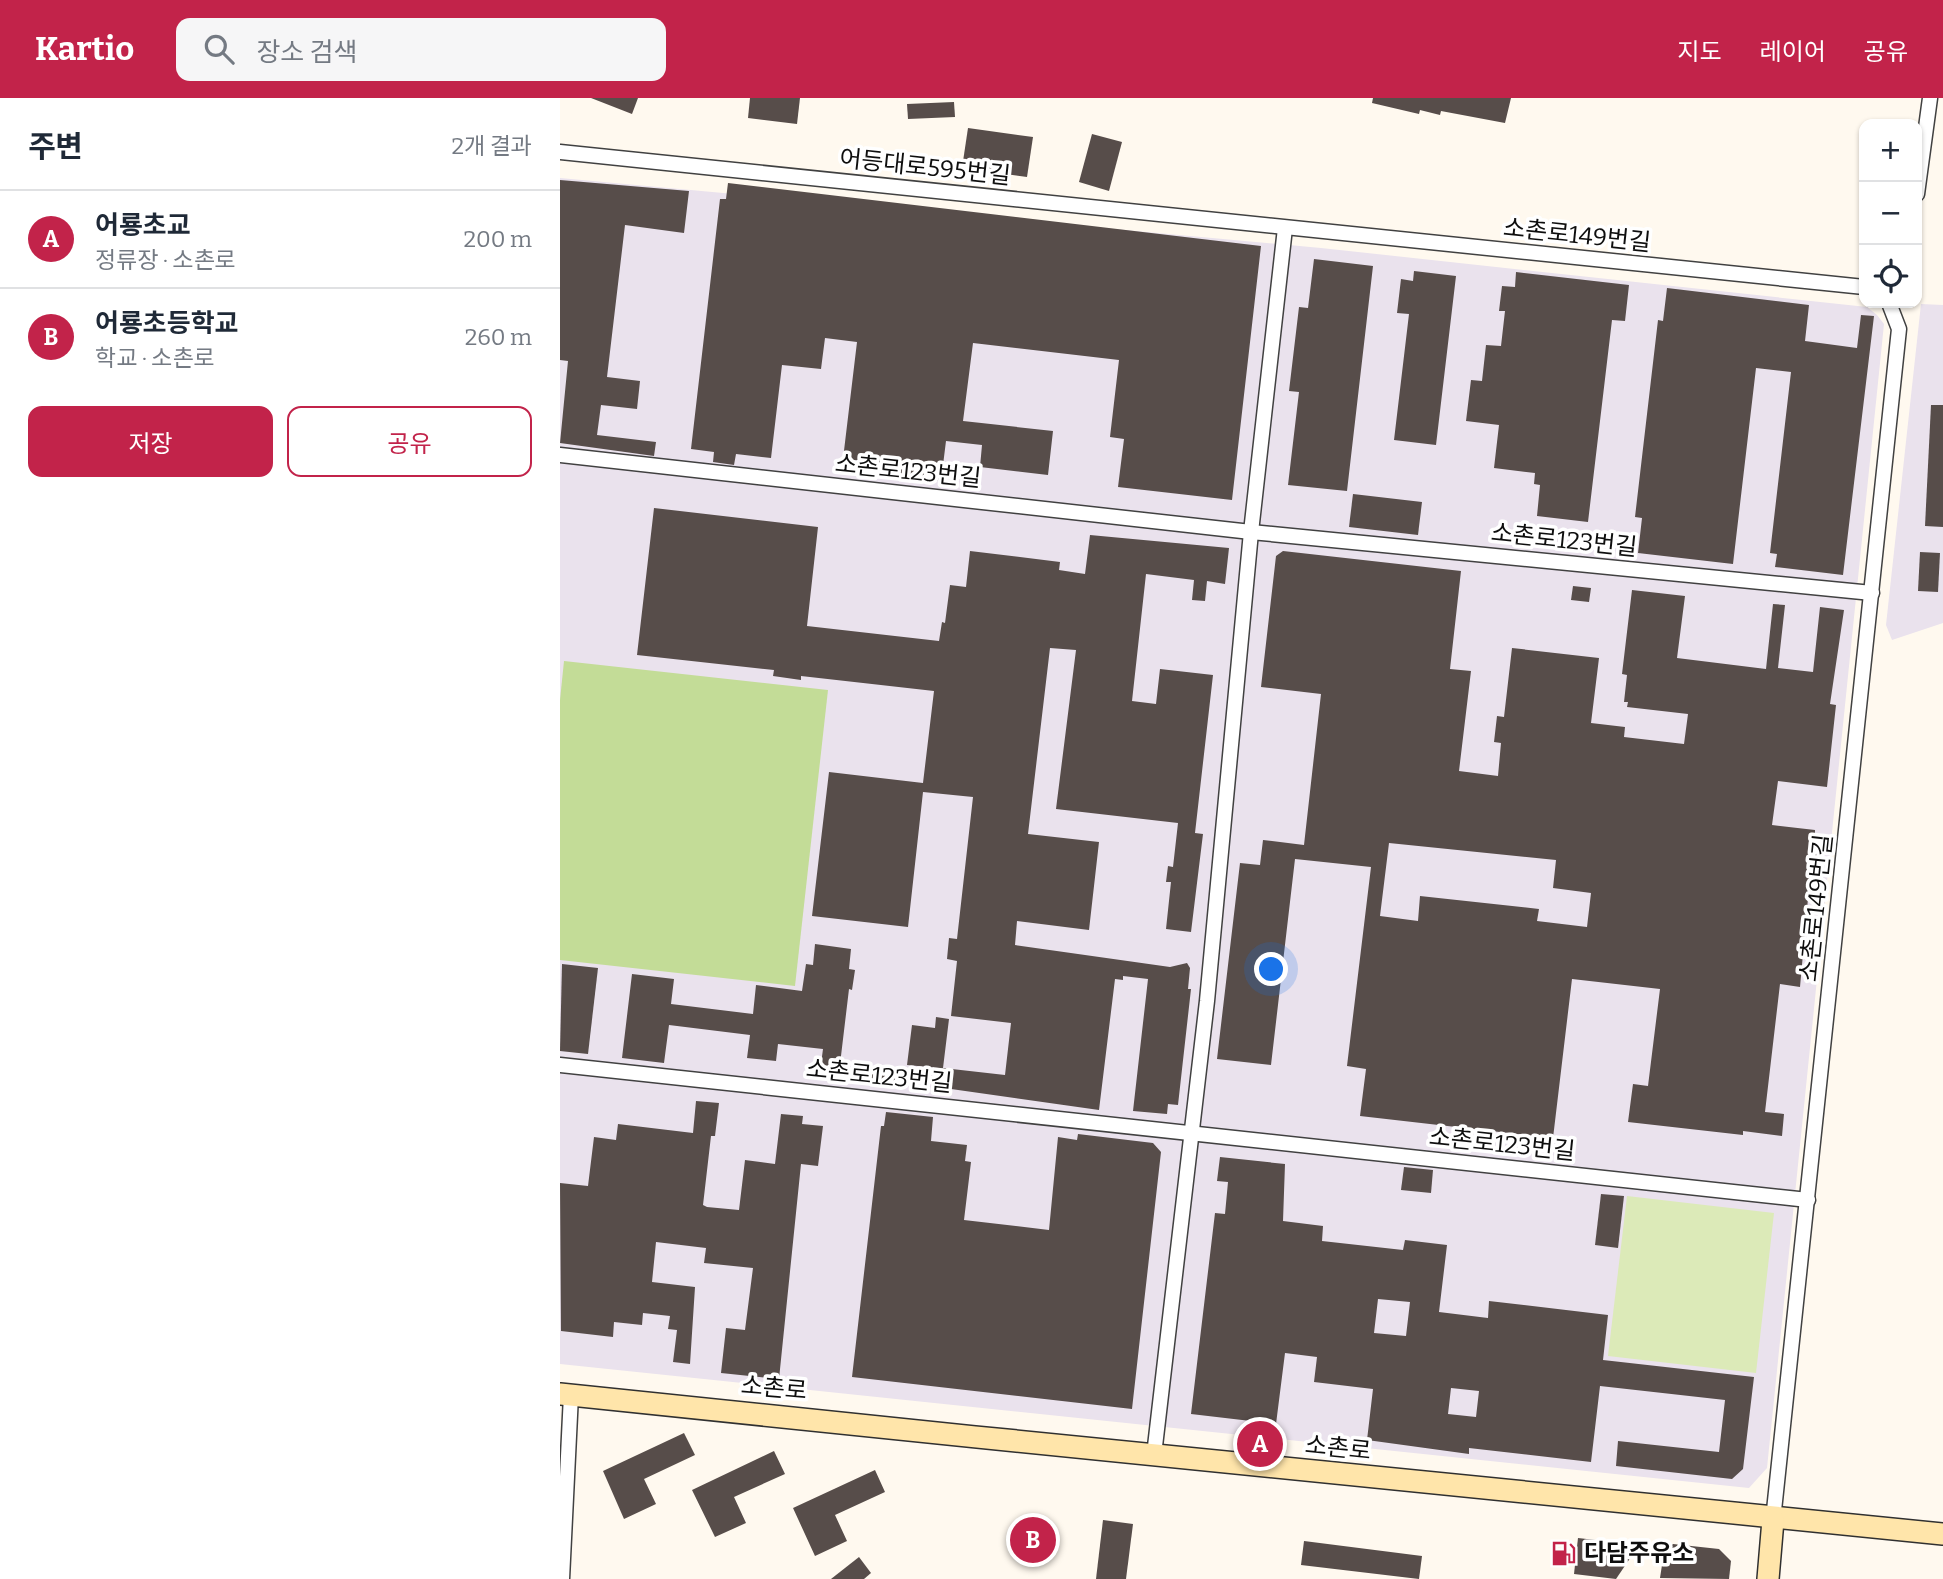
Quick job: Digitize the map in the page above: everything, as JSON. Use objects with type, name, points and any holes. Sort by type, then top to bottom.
[{"type":"street","points":[[1919,182],[1930,98]]},
{"type":"street","name":"어등대로595번길","points":[[560,152],[1285,228]]},
{"type":"street","points":[[1154,1455],[1192,1133],[1251,532],[1285,228]]},
{"type":"street","name":"소촌로149번길","points":[[1285,228],[1859,286]]},
{"type":"street","name":"소촌로149번길","points":[[1773,1520],[1899,329],[1891,308]]},
{"type":"street","points":[[1899,329],[1901,308]]},
{"type":"street","name":"소촌로123번길","points":[[560,455],[1251,532],[1872,593]]},
{"type":"street","name":"소촌로123번길","points":[[560,1065],[1808,1200]]},
{"type":"street","points":[[562,1579],[565,1395]]},
{"type":"street","name":"소촌로","points":[[565,1395],[1773,1520],[1943,1534]]},
{"type":"street","points":[[1768,1579],[1773,1520]]},
{"type":"shaded area","points":[[560,178],[1321,248],[1859,306],[1868,308],[1877,315],[1884,324],[1767,1468],[1749,1488],[560,1364]]},
{"type":"shaded area","points":[[1922,304],[1943,305],[1943,623],[1892,640],[1886,625],[1921,308]]},
{"type":"green space","points":[[564,661],[828,690],[795,986],[560,960],[560,700]]},
{"type":"green space","points":[[1627,1196],[1774,1213],[1756,1373],[1608,1356]]},
{"type":"building","points":[[591,98],[638,98],[632,114]]},
{"type":"building","points":[[750,98],[800,98],[797,124],[748,118]]},
{"type":"building","points":[[1373,98],[1511,98],[1505,123],[1441,111],[1440,115],[1420,110],[1419,114],[1372,103]]},
{"type":"building","points":[[954,102],[955,117],[908,119],[907,104]]},
{"type":"building","points":[[968,128],[1033,137],[1027,177],[962,168]]},
{"type":"building","points":[[1092,134],[1122,142],[1109,191],[1079,182]]},
{"type":"building","points":[[560,180],[689,191],[684,233],[625,225],[607,377],[640,381],[637,409],[601,405],[597,435],[656,442],[654,456],[560,443],[568,361],[560,360]]},
{"type":"building","points":[[728,183],[1261,246],[1232,500],[1118,487],[1124,439],[1110,437],[1119,360],[973,343],[963,421],[1053,431],[1048,475],[980,467],[982,445],[946,441],[941,481],[872,473],[873,462],[843,459],[857,342],[825,338],[821,369],[782,365],[771,458],[736,454],[734,465],[713,462],[714,452],[691,449],[720,199],[726,199]]},
{"type":"building","points":[[1314,259],[1373,266],[1347,491],[1288,485],[1299,392],[1289,391],[1299,307],[1308,308]]},
{"type":"building","points":[[1414,271],[1456,276],[1436,445],[1394,440],[1409,314],[1397,313],[1401,279],[1413,281]]},
{"type":"building","points":[[1516,272],[1629,285],[1625,321],[1612,320],[1588,522],[1537,516],[1540,485],[1534,484],[1535,473],[1494,468],[1499,425],[1466,421],[1471,380],[1482,381],[1486,345],[1501,346],[1505,311],[1499,311],[1502,286],[1515,287]]},
{"type":"building","points":[[1667,288],[1809,305],[1805,341],[1857,348],[1861,315],[1874,316],[1843,575],[1775,567],[1777,554],[1770,553],[1791,372],[1756,368],[1733,564],[1638,553],[1642,518],[1635,517],[1658,320],[1663,321]]},
{"type":"building","points":[[1931,405],[1943,405],[1943,527],[1925,526]]},
{"type":"building","points":[[1353,494],[1422,502],[1418,535],[1349,527]]},
{"type":"building","points":[[654,508],[818,527],[807,626],[939,641],[942,622],[945,623],[950,585],[966,587],[970,551],[1060,562],[1059,570],[1085,574],[1090,535],[1229,548],[1225,584],[1207,581],[1205,601],[1192,600],[1194,580],[1146,574],[1132,701],[1156,704],[1160,669],[1213,675],[1195,833],[1203,834],[1191,932],[1166,929],[1171,882],[1166,882],[1168,866],[1173,867],[1178,823],[1056,809],[1076,650],[1050,648],[1028,834],[1099,842],[1089,930],[1017,921],[1015,945],[1170,967],[1187,963],[1190,968],[1188,989],[1191,989],[1178,1105],[1168,1104],[1167,1114],[1133,1111],[1148,979],[1123,976],[1123,980],[1115,979],[1099,1110],[937,1087],[939,1068],[907,1065],[912,1025],[935,1028],[936,1017],[949,1019],[943,1068],[1005,1075],[1011,1023],[951,1016],[957,961],[947,959],[949,938],[957,939],[973,797],[923,792],[908,927],[812,916],[829,772],[923,783],[934,691],[801,676],[801,680],[773,676],[774,670],[637,655]]},
{"type":"building","points":[[1283,551],[1461,571],[1450,669],[1471,671],[1459,771],[1498,776],[1501,743],[1494,742],[1497,716],[1504,717],[1512,648],[1599,658],[1591,723],[1625,727],[1624,737],[1684,744],[1688,714],[1627,707],[1628,702],[1624,702],[1627,675],[1622,674],[1632,590],[1685,596],[1677,658],[1766,669],[1773,604],[1785,605],[1778,668],[1813,672],[1820,607],[1844,610],[1830,704],[1836,705],[1827,787],[1778,781],[1772,825],[1815,830],[1815,836],[1820,836],[1816,866],[1811,865],[1800,987],[1780,984],[1765,1112],[1784,1114],[1782,1136],[1743,1131],[1743,1135],[1628,1122],[1633,1084],[1648,1086],[1660,989],[1572,979],[1553,1138],[1360,1116],[1366,1069],[1347,1066],[1371,867],[1295,859],[1271,1065],[1217,1059],[1240,863],[1260,865],[1263,840],[1304,845],[1321,694],[1261,687],[1276,556]],"holes":[[[1389,843],[1556,860],[1553,888],[1591,893],[1587,927],[1537,921],[1539,909],[1420,896],[1418,921],[1380,916]]]},
{"type":"building","points":[[1920,552],[1940,553],[1938,592],[1918,591]]},
{"type":"building","points":[[1573,586],[1591,588],[1589,602],[1571,600]]},
{"type":"building","points":[[815,944],[851,949],[849,969],[855,970],[852,990],[849,989],[838,1081],[819,1079],[823,1049],[778,1044],[776,1061],[747,1058],[750,1035],[669,1025],[664,1063],[622,1058],[632,974],[674,979],[671,1004],[753,1014],[756,985],[802,991],[806,964],[813,965]]},
{"type":"building","points":[[562,964],[598,968],[588,1054],[560,1051]]},
{"type":"building","points":[[871,1068],[900,1072],[898,1086],[869,1083]]},
{"type":"building","points":[[696,1101],[719,1103],[715,1136],[711,1136],[703,1205],[707,1207],[739,1210],[745,1160],[775,1164],[781,1114],[803,1116],[802,1124],[823,1126],[818,1166],[801,1164],[779,1379],[721,1373],[726,1328],[745,1330],[753,1268],[704,1263],[706,1248],[656,1242],[652,1282],[695,1287],[690,1364],[673,1362],[677,1330],[668,1329],[670,1316],[643,1313],[642,1325],[614,1322],[613,1337],[561,1331],[560,1183],[588,1186],[594,1137],[616,1140],[618,1124],[693,1133]]},
{"type":"building","points":[[886,1112],[933,1117],[931,1141],[967,1145],[965,1161],[971,1162],[964,1220],[1049,1230],[1058,1137],[1077,1140],[1078,1134],[1153,1143],[1161,1152],[1132,1409],[852,1377],[881,1126],[884,1126]]},
{"type":"building","points":[[1220,1157],[1285,1164],[1283,1221],[1323,1226],[1322,1241],[1403,1250],[1405,1240],[1447,1245],[1439,1312],[1488,1318],[1489,1301],[1608,1315],[1603,1360],[1754,1377],[1743,1469],[1732,1479],[1616,1466],[1618,1441],[1719,1452],[1725,1400],[1600,1386],[1591,1462],[1469,1448],[1469,1454],[1367,1440],[1373,1389],[1314,1382],[1317,1357],[1285,1353],[1276,1424],[1191,1414],[1215,1213],[1225,1214],[1228,1182],[1217,1181]],"holes":[[[1378,1299],[1410,1302],[1406,1336],[1374,1333]],[[1451,1388],[1479,1391],[1476,1417],[1448,1414]]]},
{"type":"building","points":[[1404,1167],[1433,1170],[1431,1193],[1401,1190]]},
{"type":"building","points":[[1601,1194],[1624,1196],[1618,1248],[1595,1245]]},
{"type":"building","points":[[684,1433],[695,1455],[644,1479],[656,1504],[624,1519],[603,1471]]},
{"type":"building","points":[[774,1451],[785,1474],[734,1497],[746,1523],[715,1537],[692,1490]]},
{"type":"building","points":[[875,1470],[885,1492],[835,1515],[847,1541],[815,1556],[793,1508]]},
{"type":"building","points":[[1103,1520],[1133,1524],[1126,1579],[1096,1579]]},
{"type":"building","points":[[1578,1538],[1639,1545],[1616,1579],[1574,1574]]},
{"type":"building","points":[[1304,1541],[1422,1556],[1419,1579],[1301,1565]]},
{"type":"building","points":[[1673,1544],[1719,1549],[1731,1561],[1729,1579],[1660,1578],[1664,1552]]},
{"type":"building","points":[[859,1557],[871,1573],[864,1579],[831,1579]]},
{"type":"place","name":"어룡초교","points":[[1260,1444]]},
{"type":"place","name":"어룡초등학교","points":[[1033,1540]]},
{"type":"place","name":"다담주유소","points":[[1564,1553]]}]
